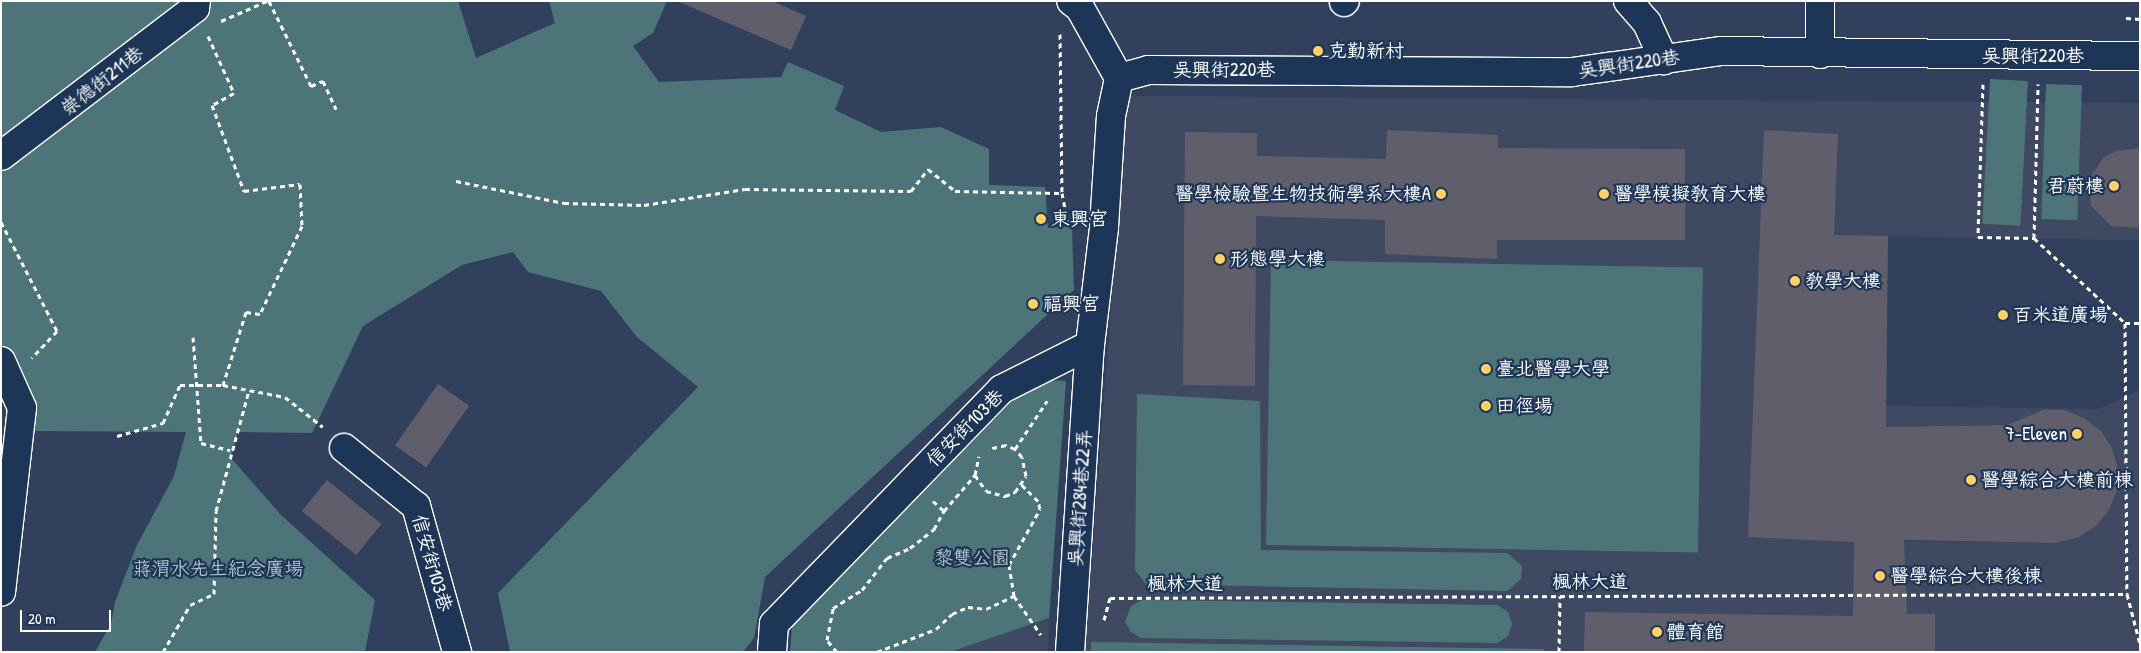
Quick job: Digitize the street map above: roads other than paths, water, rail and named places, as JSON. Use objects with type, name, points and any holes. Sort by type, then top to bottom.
[{"type":"street","points":[[1071,1],[1080,8],[1119,78],[1111,116],[1104,227],[1090,345]]},
{"type":"street","points":[[1628,1],[1647,23],[1664,60]]},
{"type":"street","points":[[1820,1],[1820,54]]},
{"type":"street","name":"崇德街211巷","points":[[1,156],[199,12]]},
{"type":"street","name":"吳興街220巷","points":[[1119,78],[1148,70],[1572,72],[1722,51],[1983,56],[2140,56]]},
{"type":"street","name":"吳興街284巷22弄","points":[[1059,648],[1090,345]]},
{"type":"street","name":"信安街103巷","points":[[772,652],[774,624],[1002,389],[1090,345]]},
{"type":"street","points":[[1,592],[22,408],[7,371]]},
{"type":"street","name":"信安街103巷","points":[[344,448],[416,506],[457,652]]},
{"type":"place","name":"克勤新村","points":[[1318,51]]},
{"type":"place","name":"君蔚樓","points":[[2114,186]]},
{"type":"place","name":"醫學檢驗暨生物技術學系大樓A","points":[[1441,194]]},
{"type":"place","name":"醫學模擬教育大樓","points":[[1604,194]]},
{"type":"place","name":"東興宮","points":[[1041,219]]},
{"type":"place","name":"形態學大樓","points":[[1220,259]]},
{"type":"place","name":"教學大樓","points":[[1795,281]]},
{"type":"place","name":"福興宮","points":[[1033,304]]},
{"type":"place","name":"百米道廣場","points":[[2003,315]]},
{"type":"place","name":"臺北醫學大學","points":[[1486,369]]},
{"type":"place","name":"田徑場","points":[[1486,406]]},
{"type":"place","name":"7-Eleven","points":[[2077,434]]},
{"type":"place","name":"醫學綜合大樓前棟","points":[[1971,480]]},
{"type":"place","name":"醫學綜合大樓後棟","points":[[1880,576]]},
{"type":"place","name":"體育館","points":[[1657,632]]},
{"type":"park label","name":"黎雙公園","points":[[972,558]]},
{"type":"park label","name":"蔣渭水先生紀念廣場","points":[[218,569]]}]
